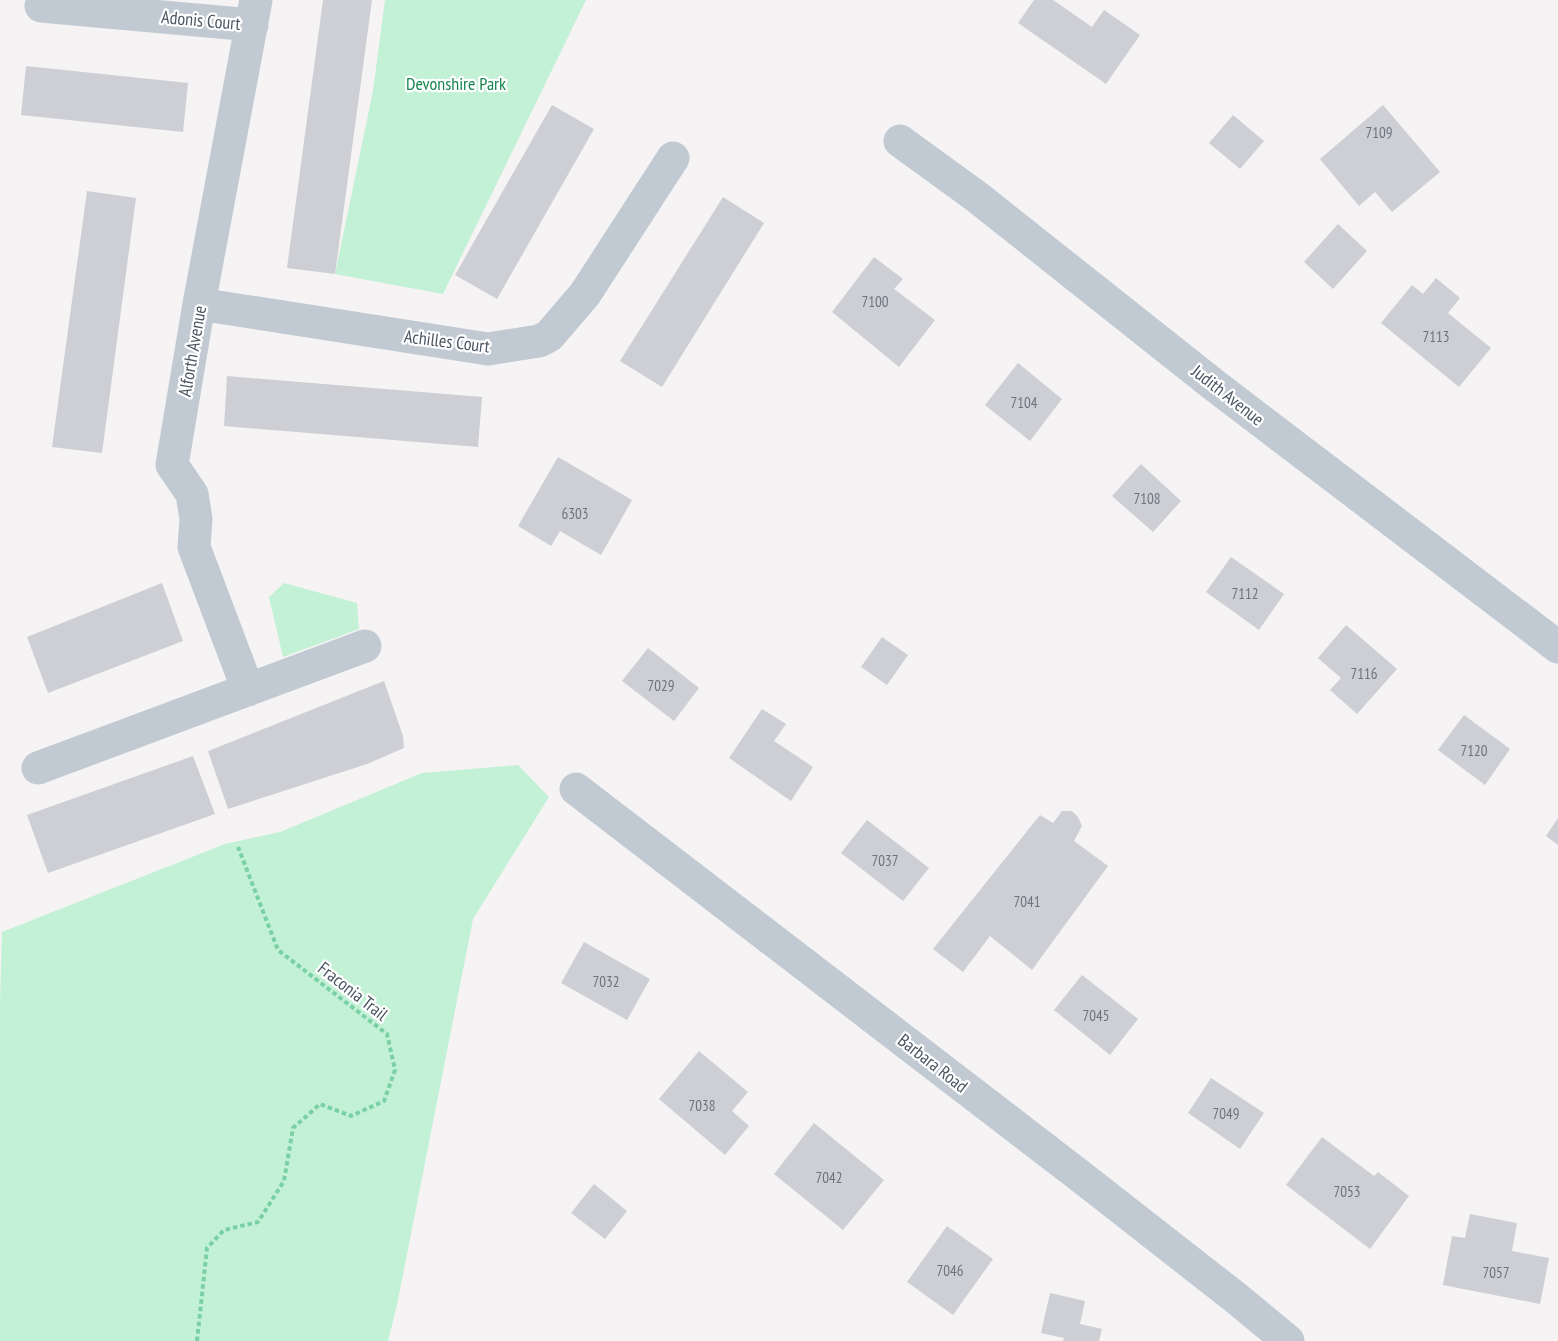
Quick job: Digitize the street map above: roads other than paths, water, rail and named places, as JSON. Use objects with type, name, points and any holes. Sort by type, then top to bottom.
[{"type":"street","name":"Adonis Court","points":[[41,6],[254,13]]},
{"type":"street","name":"Alforth Avenue","points":[[248,690],[195,547],[196,519],[192,494],[172,465],[199,304],[254,13]]},
{"type":"street","name":"Judith Avenue","points":[[900,141],[977,197],[1215,385],[1558,647]]},
{"type":"street","name":"Achilles Court","points":[[199,304],[488,349],[539,341],[549,336],[585,294],[673,158]]},
{"type":"street","points":[[38,768],[365,646]]},
{"type":"street","name":"Barbara Road","points":[[576,789],[1080,1176],[1288,1341]]},
{"type":"park label","name":"Devonshire Park","points":[[456,83]]}]
